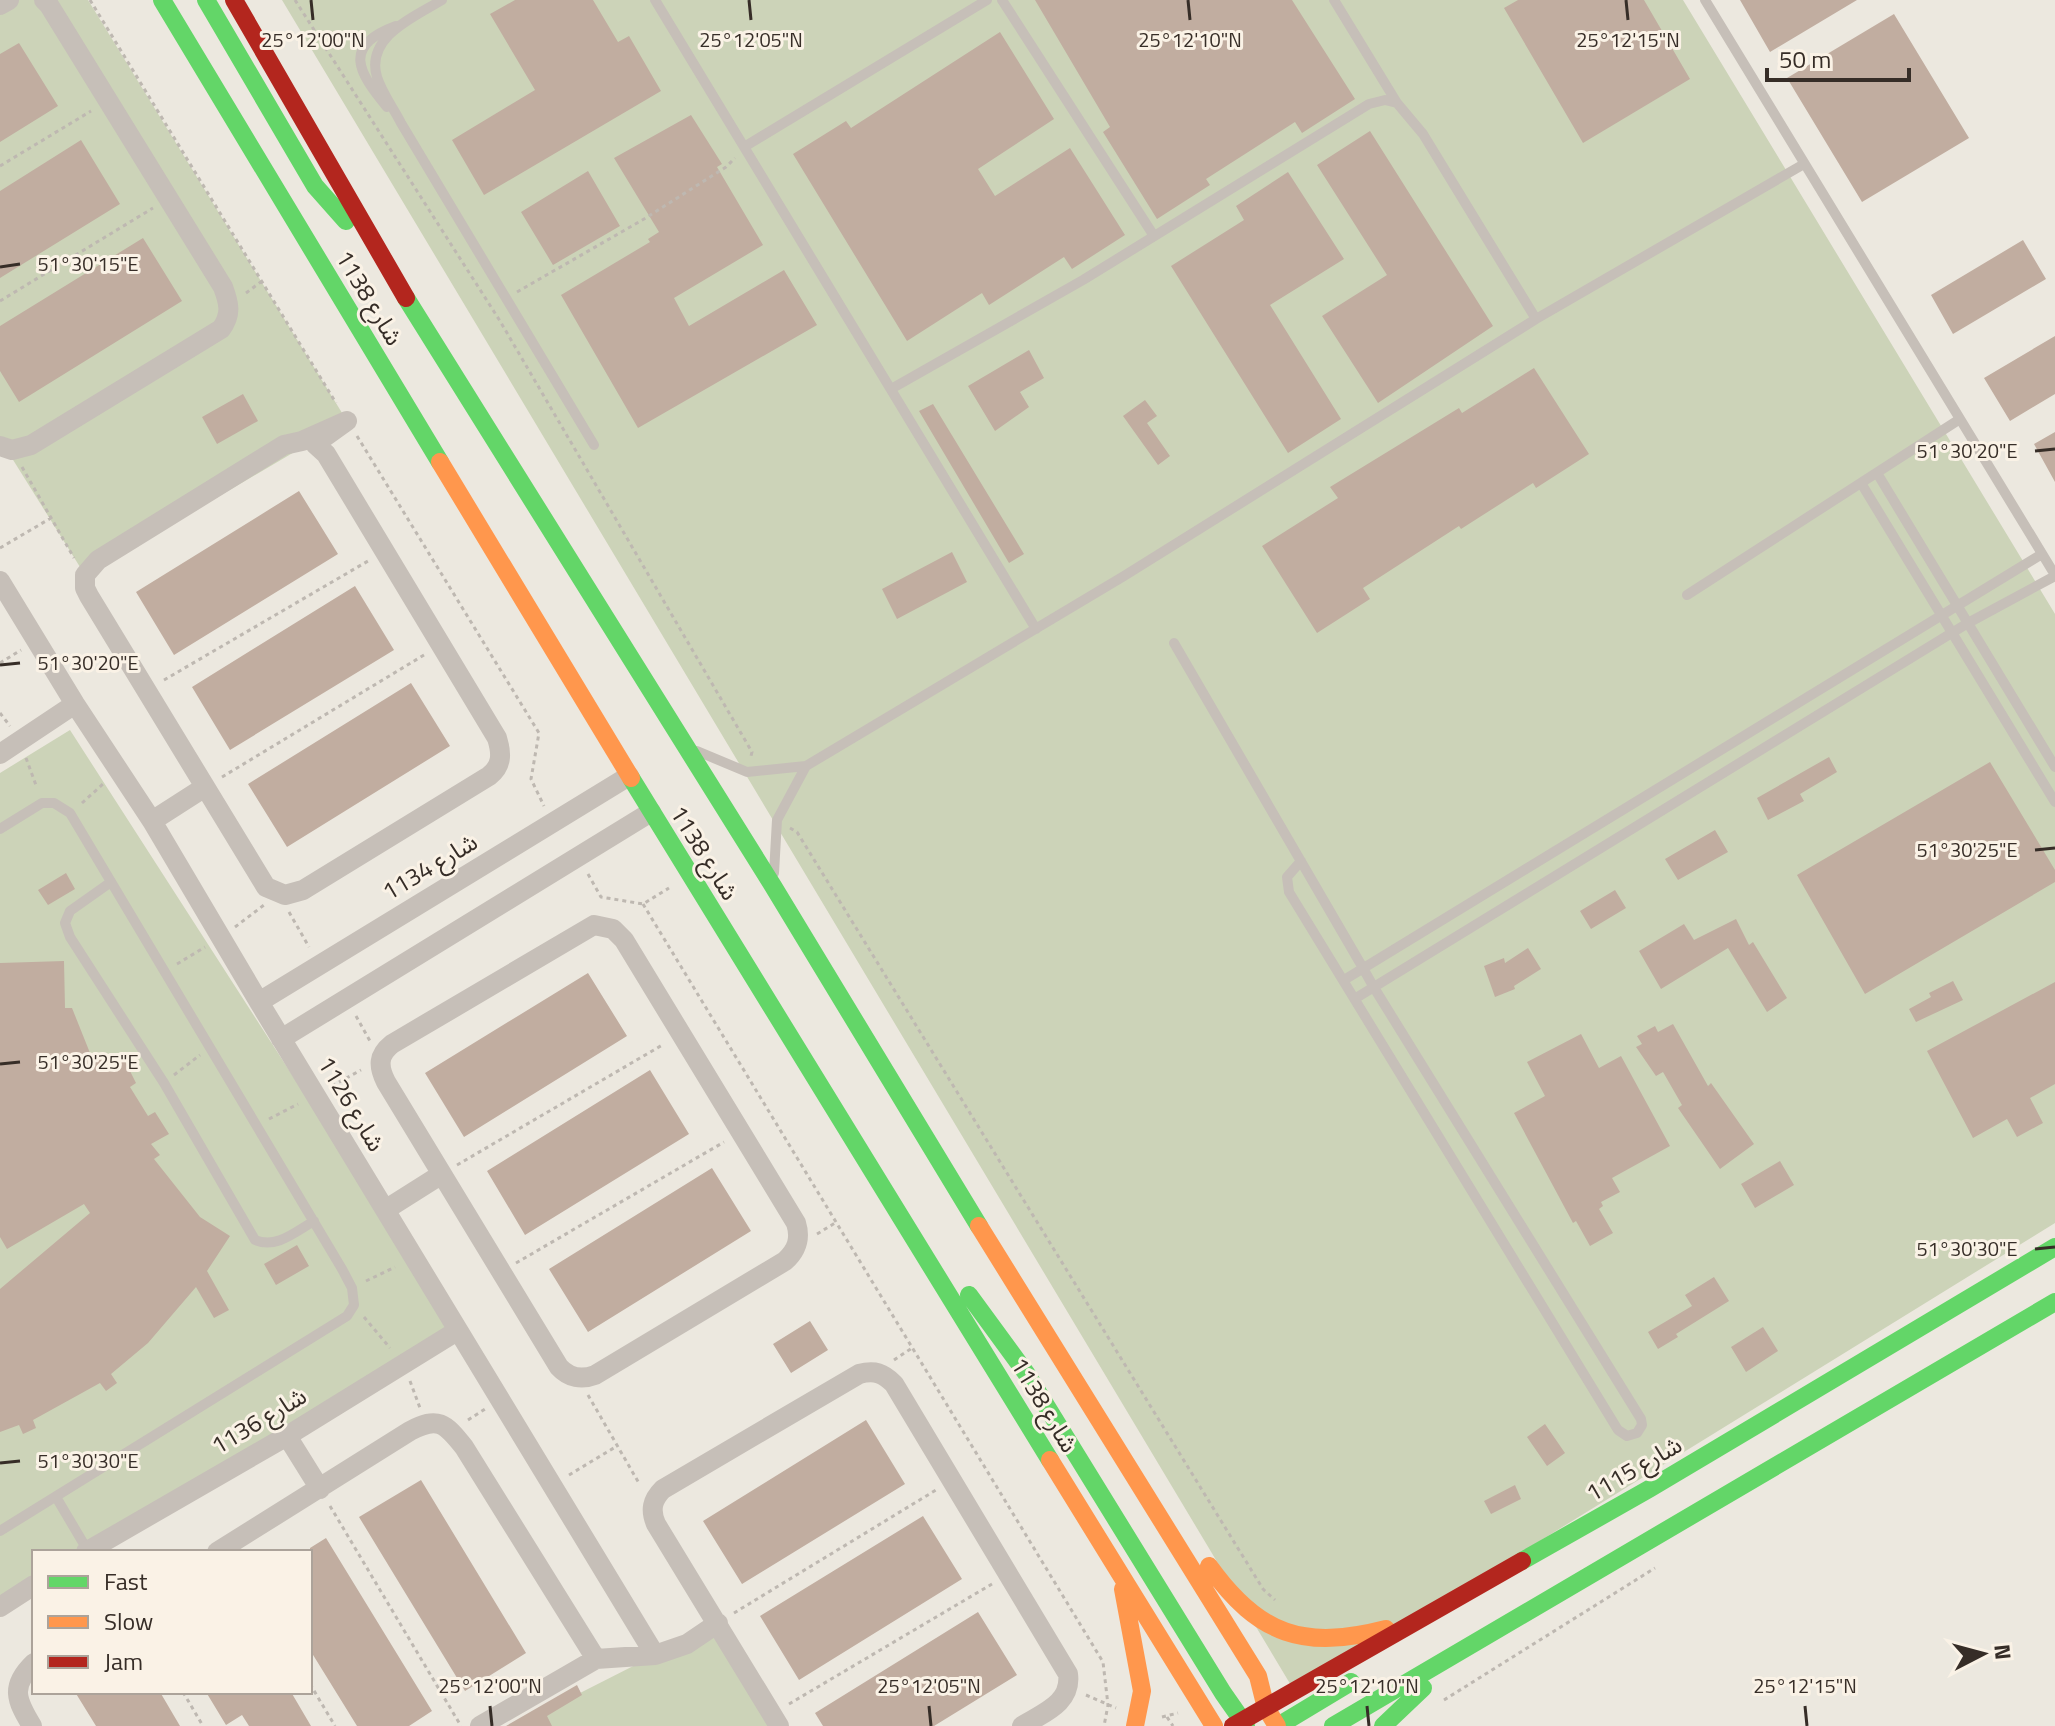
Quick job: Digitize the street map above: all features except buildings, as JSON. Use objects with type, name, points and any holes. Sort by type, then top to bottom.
[{"type":"street","points":[[0,5],[9,0]]},
{"type":"street","points":[[6,448],[31,445],[212,335],[227,321],[229,306],[223,287],[44,0]]},
{"type":"street","points":[[206,0],[315,186],[387,267]]},
{"type":"street","name":"شارع 1138","points":[[234,0],[387,267],[773,886],[1010,1277],[1258,1676],[1266,1708],[1277,1726]]},
{"type":"street","name":"شارع 1138","points":[[162,4],[629,776],[1214,1726]]},
{"type":"street","points":[[347,421],[315,444],[326,454],[497,738],[501,758],[489,776],[303,890],[285,895],[266,887],[89,596],[85,588],[85,575],[98,560],[284,445],[302,441],[347,421]]},
{"type":"street","name":"شارع 1126","points":[[0,581],[75,704],[152,821],[655,1655]]},
{"type":"street","points":[[0,754],[75,704]]},
{"type":"street","name":"شارع 1134","points":[[259,1002],[629,776]]},
{"type":"street","points":[[152,821],[205,787]]},
{"type":"street","points":[[281,1039],[651,812]]},
{"type":"street","points":[[588,926],[607,926],[619,934],[741,1132],[796,1223],[798,1238],[795,1251],[785,1261],[595,1375],[578,1378],[559,1367],[386,1082],[381,1072],[382,1054],[392,1044],[588,926]]},
{"type":"street","points":[[385,1210],[442,1174]]},
{"type":"street","points":[[897,1209],[951,1271],[1026,1373],[1245,1725],[1266,1708]]},
{"type":"street","name":"شارع 1115","points":[[1266,1708],[1649,1489],[2055,1247]]},
{"type":"street","points":[[1010,1277],[1040,1295],[1220,1585],[1241,1607],[1289,1634],[1325,1641],[1370,1634],[1432,1613]]},
{"type":"street","points":[[1333,1726],[2055,1302]]},
{"type":"street","name":"شارع 1136","points":[[89,1550],[287,1436],[457,1331]]},
{"type":"street","points":[[775,1720],[656,1524],[652,1506],[654,1499],[663,1489],[859,1374],[877,1371],[894,1384],[1068,1674],[1064,1697],[1022,1726]]},
{"type":"street","points":[[220,1550],[426,1422],[438,1423],[451,1431],[464,1447],[596,1659]]},
{"type":"street","points":[[287,1436],[320,1489]]},
{"type":"street","points":[[1422,1639],[1599,1536],[1649,1489]]},
{"type":"street","points":[[1120,1576],[1142,1691],[1135,1726]]},
{"type":"street","points":[[0,1607],[32,1586]]},
{"type":"street","points":[[480,1726],[596,1659],[655,1655],[687,1644],[718,1623]]},
{"type":"street","points":[[1383,1726],[1462,1652]]},
{"type":"street","points":[[32,1665],[22,1675],[17,1688],[23,1712],[32,1726]]},
{"type":"street","points":[[1277,1726],[1370,1670]]},
{"type":"lane","points":[[442,0],[405,23],[374,36],[361,56],[360,67],[364,79],[401,123],[594,445]]},
{"type":"lane","points":[[655,0],[1036,629]]},
{"type":"lane","points":[[744,147],[987,0]]},
{"type":"lane","points":[[1002,0],[1154,236]]},
{"type":"lane","points":[[1334,0],[1397,103],[1423,134],[1536,319]]},
{"type":"lane","points":[[1356,998],[1968,623],[2055,576],[1705,0]]},
{"type":"lane","points":[[891,389],[1154,236],[1369,104],[1385,100],[1397,103]]},
{"type":"lane","points":[[684,745],[747,772],[806,766],[1036,629],[1536,319],[1804,164]]},
{"type":"lane","points":[[1687,595],[1960,419]]},
{"type":"lane","points":[[1877,473],[2055,767]]},
{"type":"lane","points":[[1861,483],[2055,802]]},
{"type":"lane","points":[[1344,980],[2042,554]]},
{"type":"lane","points":[[1174,643],[1301,861],[1373,986],[1641,1419],[1642,1425],[1637,1433],[1627,1436],[1618,1430],[1286,887],[1287,877],[1301,861]]},
{"type":"lane","points":[[773,886],[777,820],[806,766]]},
{"type":"lane","points":[[0,829],[42,803],[54,803],[70,813],[314,1221],[352,1288],[354,1305],[347,1316],[0,1531]]},
{"type":"lane","points":[[111,882],[70,911],[65,923],[70,937],[164,1083],[255,1240],[266,1245],[314,1221]]},
{"type":"lane","points":[[56,1497],[86,1550]]},
{"type":"path","points":[[90,0],[539,733],[531,779],[545,806],[566,814]]},
{"type":"path","points":[[295,0],[500,321],[547,401],[752,752],[747,772]]},
{"type":"path","points":[[0,166],[108,100]]},
{"type":"path","points":[[507,298],[714,175],[744,147]]},
{"type":"path","points":[[0,301],[167,199]]},
{"type":"path","points":[[6,448],[85,575]]},
{"type":"path","points":[[0,548],[51,518]]},
{"type":"path","points":[[146,691],[385,551]]},
{"type":"path","points":[[205,787],[441,645]]},
{"type":"path","points":[[70,813],[119,770]]},
{"type":"path","points":[[777,820],[797,832],[1263,1589],[1284,1608]]},
{"type":"path","points":[[588,851],[583,864],[601,897],[643,904],[690,875]]},
{"type":"path","points":[[643,904],[1103,1662],[1108,1683],[1104,1726]]},
{"type":"path","points":[[442,1174],[681,1034]]},
{"type":"path","points":[[164,1083],[209,1048]]},
{"type":"path","points":[[501,1272],[741,1132]]},
{"type":"path","points":[[352,1288],[414,1258]]},
{"type":"path","points":[[578,1378],[652,1506]]},
{"type":"path","points":[[451,1431],[500,1400]]},
{"type":"path","points":[[552,1486],[617,1446]]},
{"type":"path","points":[[718,1623],[953,1480]]},
{"type":"path","points":[[320,1489],[461,1726]]},
{"type":"path","points":[[1441,1702],[1664,1562]]},
{"type":"path","points":[[775,1720],[1009,1573]]},
{"type":"path","points":[[312,1687],[335,1726]]},
{"type":"path","points":[[1068,1687],[1108,1705]]},
{"type":"path","points":[[184,1694],[203,1726]]},
{"type":"path","points":[[1167,1717],[1173,1726]]},
{"type":"green space","points":[[0,0],[88,0],[347,421],[85,575],[0,439]]},
{"type":"green space","points":[[282,0],[1683,0],[2055,614],[2055,1223],[1295,1692]]},
{"type":"green space","points":[[70,730],[457,1331],[103,1550],[32,1550],[32,1594],[0,1614],[0,773]]},
{"type":"green space","points":[[718,1623],[781,1726],[515,1726]]},
{"type":"traffic: fast","points":[[162,0],[440,462]]},
{"type":"traffic: fast","points":[[206,0],[315,186],[346,221]]},
{"type":"traffic: fast","points":[[406,298],[773,886],[979,1226]]},
{"type":"traffic: fast","points":[[631,778],[1050,1460]]},
{"type":"traffic: fast","points":[[1522,1561],[1649,1489],[2055,1247]]},
{"type":"traffic: fast","points":[[969,1295],[1026,1373],[1246,1726]]},
{"type":"traffic: fast","points":[[1333,1726],[2055,1302]]},
{"type":"traffic: fast","points":[[1278,1726],[1351,1682]]},
{"type":"traffic: fast","points":[[1383,1726],[1423,1688]]},
{"type":"traffic: slow","points":[[440,462],[631,778]]},
{"type":"traffic: slow","points":[[979,1226],[1258,1676],[1266,1708],[1277,1726]]},
{"type":"traffic: slow","points":[[1050,1460],[1214,1726]]},
{"type":"traffic: slow","points":[[1209,1566],[1246,1608],[1286,1632],[1331,1638],[1386,1629]]},
{"type":"traffic: slow","points":[[1123,1589],[1142,1691],[1135,1726]]},
{"type":"traffic: jam","points":[[234,0],[406,298]]},
{"type":"traffic: jam","points":[[1233,1726],[1522,1561]]}]
